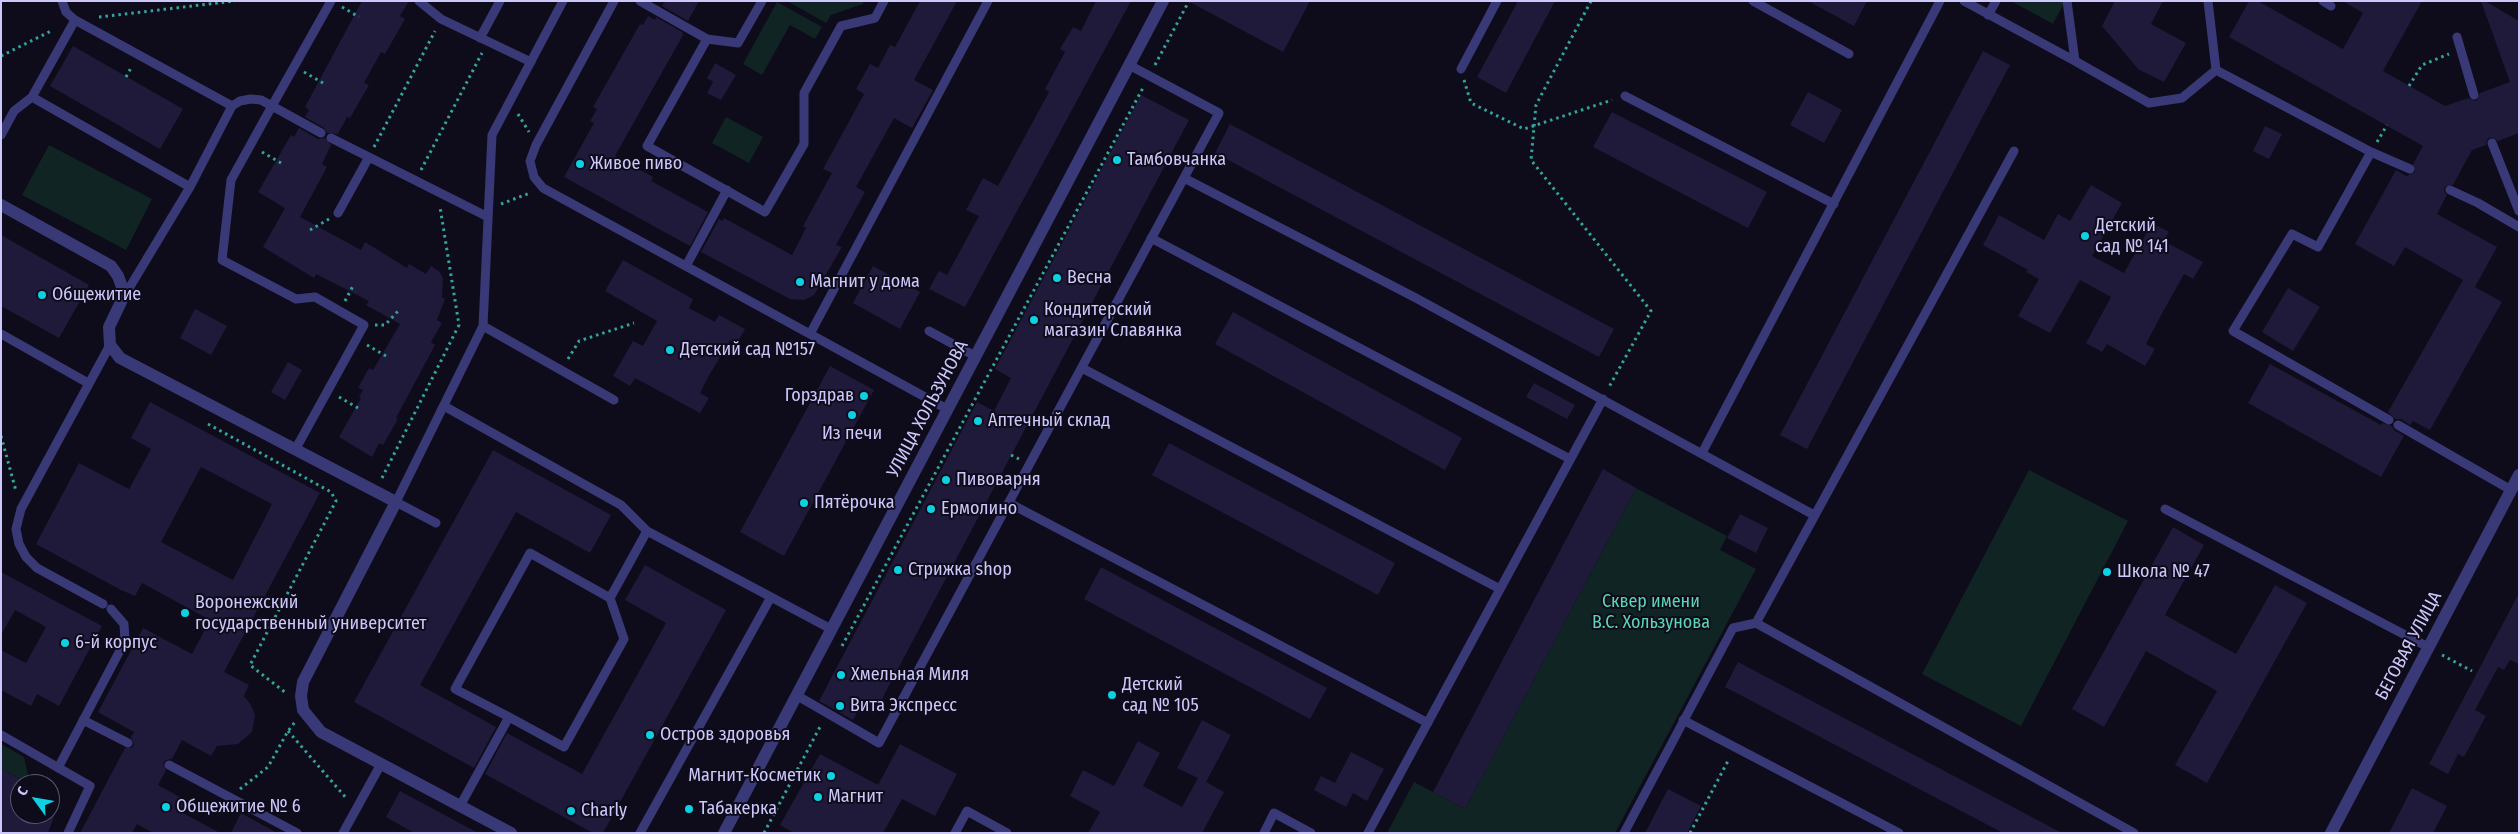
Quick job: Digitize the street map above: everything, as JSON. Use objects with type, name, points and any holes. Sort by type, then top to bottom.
[{"type":"street","name":"УЛИЦА ХОЛЬЗУНОВА","points":[[724,833],[1163,1]]},
{"type":"street","points":[[1,205],[111,266],[118,276],[122,287],[121,302],[108,327],[110,345],[120,358],[396,502],[303,682],[301,696],[304,710],[321,732],[511,833]]},
{"type":"street","name":"БЕГОВАЯ УЛИЦА","points":[[2330,833],[2519,475]]},
{"type":"lane","points":[[62,1],[66,12],[75,20],[232,106]]},
{"type":"lane","points":[[419,1],[441,19],[531,62]]},
{"type":"lane","points":[[484,40],[500,1]]},
{"type":"lane","points":[[436,523],[396,502],[484,326],[492,135],[563,1]]},
{"type":"lane","points":[[614,1],[536,145],[530,161],[534,177],[543,188],[947,409]]},
{"type":"lane","points":[[640,1],[707,39],[738,43],[762,1]]},
{"type":"lane","points":[[707,39],[647,146],[765,212],[804,144],[804,93],[841,26],[875,18],[884,1]]},
{"type":"lane","points":[[810,334],[988,1]]},
{"type":"lane","points":[[1460,69],[1497,1]]},
{"type":"lane","points":[[1753,1],[1849,54]]},
{"type":"lane","points":[[1702,453],[1940,1]]},
{"type":"lane","points":[[1964,1],[2150,103],[2182,98],[2216,70]]},
{"type":"lane","points":[[1988,15],[1996,1]]},
{"type":"lane","points":[[2068,1],[2075,61]]},
{"type":"lane","points":[[2208,1],[2216,70]]},
{"type":"lane","points":[[296,450],[364,325],[315,297],[296,299],[222,260],[231,180],[294,66],[335,3]]},
{"type":"lane","points":[[1,135],[14,111],[32,97],[75,20]]},
{"type":"lane","points":[[2457,37],[2474,95]]},
{"type":"lane","points":[[796,695],[880,743],[1219,113],[1129,65]]},
{"type":"lane","points":[[2216,70],[2371,152],[2410,169]]},
{"type":"lane","points":[[1625,96],[1834,204]]},
{"type":"lane","points":[[32,97],[190,187]]},
{"type":"lane","points":[[121,302],[190,187],[232,106],[240,101],[261,100],[321,133]]},
{"type":"lane","points":[[330,138],[437,191],[489,213]]},
{"type":"lane","points":[[2492,143],[2519,211]]},
{"type":"lane","points":[[1756,623],[2014,151]]},
{"type":"lane","points":[[2371,152],[2318,247],[2292,234],[2233,331],[2388,420]]},
{"type":"lane","points":[[338,213],[369,157]]},
{"type":"lane","points":[[1184,178],[1603,399],[1814,515]]},
{"type":"lane","points":[[686,266],[727,190]]},
{"type":"lane","points":[[2450,190],[2478,203],[2519,227]]},
{"type":"lane","points":[[1152,238],[1570,459]]},
{"type":"lane","points":[[484,326],[614,400]]},
{"type":"lane","points":[[929,331],[976,356]]},
{"type":"lane","points":[[1,334],[88,384]]},
{"type":"lane","points":[[58,768],[125,641],[124,624],[107,607],[37,568],[26,557],[18,544],[16,530],[21,509],[110,345]]},
{"type":"lane","points":[[1082,368],[1500,589]]},
{"type":"lane","points":[[1368,833],[1603,399]]},
{"type":"lane","points":[[444,406],[621,504],[647,531],[832,629]]},
{"type":"lane","points":[[2398,426],[2511,490]]},
{"type":"lane","points":[[1009,502],[1428,723]]},
{"type":"lane","points":[[2165,509],[2428,647]]},
{"type":"lane","points":[[610,598],[647,531]]},
{"type":"lane","points":[[530,553],[610,598],[624,640],[564,747],[508,717],[455,689],[530,553]]},
{"type":"lane","points":[[640,833],[771,597]]},
{"type":"lane","points":[[1624,833],[1733,628],[1756,623],[2134,833]]},
{"type":"lane","points":[[460,806],[508,717]]},
{"type":"lane","points":[[83,720],[128,743]]},
{"type":"lane","points":[[1683,720],[1900,833]]},
{"type":"lane","points":[[1,735],[90,786],[68,833]]},
{"type":"lane","points":[[343,833],[381,764]]},
{"type":"lane","points":[[169,765],[297,833]]},
{"type":"lane","points":[[955,833],[967,811],[1007,833]]},
{"type":"lane","points":[[1264,833],[1274,813],[1312,833]]},
{"type":"path","points":[[1,56],[75,20],[235,1]]},
{"type":"path","points":[[839,652],[1189,1]]},
{"type":"path","points":[[1590,1],[1536,105],[1531,160],[1651,311],[1603,399]]},
{"type":"path","points":[[335,3],[358,17]]},
{"type":"path","points":[[369,157],[441,19]]},
{"type":"path","points":[[416,180],[484,40]]},
{"type":"path","points":[[2409,86],[2422,65],[2461,50]]},
{"type":"path","points":[[294,66],[323,83]]},
{"type":"path","points":[[1460,69],[1471,103],[1524,129],[1625,96]]},
{"type":"path","points":[[510,100],[536,145]]},
{"type":"path","points":[[250,145],[281,163]]},
{"type":"path","points":[[489,213],[543,188]]},
{"type":"path","points":[[375,492],[459,325],[437,191]]},
{"type":"path","points":[[310,230],[338,213]]},
{"type":"path","points":[[364,325],[385,325],[400,309]]},
{"type":"path","points":[[561,370],[578,341],[634,323]]},
{"type":"path","points":[[356,339],[386,356]]},
{"type":"path","points":[[328,391],[358,408]]},
{"type":"path","points":[[205,422],[332,492],[336,501],[250,665],[283,690],[291,699]]},
{"type":"path","points":[[1,436],[21,509]]},
{"type":"path","points":[[2428,647],[2472,671]]},
{"type":"path","points":[[764,833],[828,713]]},
{"type":"path","points":[[230,797],[268,767],[288,731],[298,720]]},
{"type":"path","points":[[288,731],[356,809]]},
{"type":"path","points":[[1690,833],[1735,747]]},
{"type":"green space","points":[[787,1],[864,1],[863,4],[831,15],[826,23]]},
{"type":"green space","points":[[2011,1],[2065,1],[2053,24]]},
{"type":"green space","points":[[777,2],[822,27],[815,39],[790,25],[762,75],[743,64]]},
{"type":"green space","points":[[726,117],[763,137],[749,163],[712,143]]},
{"type":"green space","points":[[49,145],[152,199],[126,250],[22,195]]},
{"type":"green space","points":[[2029,470],[2128,521],[2021,726],[1922,674]]},
{"type":"green space","name":"Сквер имени В.С. Хользунова","points":[[1636,488],[1727,536],[1720,550],[1756,569],[1615,833],[1387,833],[1414,782],[1465,809]]},
{"type":"green space","points":[[1,744],[24,757],[28,774],[11,774],[1,769]]},
{"type":"building","points":[[362,1],[409,1],[400,16],[405,19],[385,54],[381,52],[364,83],[369,85],[350,118],[347,117],[338,134],[327,133],[324,128],[305,117],[309,110],[305,107]]},
{"type":"building","points":[[665,1],[699,1],[688,21],[662,6]]},
{"type":"building","points":[[920,1],[957,1],[914,80],[933,90],[912,128],[894,118],[856,187],[865,192],[836,245],[842,247],[814,295],[804,300],[790,299],[701,252],[719,219],[722,221],[724,218],[792,255],[806,228],[803,226],[832,173],[823,169],[864,94],[856,89],[870,64],[878,68],[890,45],[895,47]]},
{"type":"building","points":[[1096,1],[1131,1],[965,307],[929,289],[939,271],[947,275],[979,216],[966,210],[983,178],[998,186],[1049,92],[1045,89],[1065,52],[1060,49],[1073,27],[1081,31]]},
{"type":"building","points":[[1188,1],[1310,1],[1283,52]]},
{"type":"building","points":[[1518,1],[1555,1],[1506,93],[1477,77]]},
{"type":"building","points":[[1808,1],[1867,1],[1854,26]]},
{"type":"building","points":[[2115,1],[2163,1],[2151,24],[2186,43],[2164,82],[2138,69],[2102,26]]},
{"type":"building","points":[[2249,1],[2258,1],[2343,49],[2363,13],[2343,1],[2422,1],[2383,71],[2445,106],[2468,98],[2476,101],[2480,93],[2510,82],[2481,1],[2485,1],[2519,21],[2519,133],[2498,141],[2490,137],[2486,145],[2472,150],[2453,185],[2445,187],[2444,191],[2447,195],[2437,214],[2497,247],[2475,287],[2502,302],[2430,430],[2413,421],[2410,425],[2401,419],[2395,419],[2388,412],[2463,280],[2405,247],[2394,266],[2355,244],[2396,170],[2406,176],[2415,172],[2413,164],[2423,146],[2229,37]]},
{"type":"building","points":[[648,16],[655,20],[656,17],[682,32],[683,35],[615,156],[653,177],[651,181],[708,212],[690,246],[564,177],[594,123],[590,121],[597,109],[593,107],[640,24],[643,25]]},
{"type":"building","points":[[73,46],[183,109],[160,149],[50,86]]},
{"type":"building","points":[[1983,51],[2010,65],[1807,449],[1780,435]]},
{"type":"building","points":[[715,63],[736,75],[721,100],[707,93],[713,82],[707,78]]},
{"type":"building","points":[[1808,92],[1842,110],[1824,143],[1790,125]]},
{"type":"building","points":[[1141,95],[1189,120],[874,714],[860,707],[853,720],[819,701],[977,402],[994,411],[1011,378],[995,369]]},
{"type":"building","points":[[1612,112],[1767,192],[1748,228],[1593,147]]},
{"type":"building","points":[[1230,124],[1614,329],[1599,357],[1215,153]]},
{"type":"building","points":[[2265,126],[2282,134],[2269,159],[2253,151]]},
{"type":"building","points":[[299,128],[318,139],[325,138],[331,145],[322,164],[327,167],[300,217],[361,250],[365,242],[407,268],[409,264],[426,274],[431,266],[439,271],[443,278],[442,297],[445,299],[437,320],[442,323],[431,342],[435,345],[396,418],[398,419],[383,445],[379,443],[372,457],[339,437],[361,398],[359,397],[363,390],[358,388],[369,368],[373,370],[400,324],[366,305],[369,301],[316,274],[314,278],[263,247],[285,208],[258,192],[291,135],[294,137]]},
{"type":"building","points":[[2091,185],[2122,203],[2092,256],[2124,273],[2152,223],[2169,232],[2164,241],[2203,262],[2193,279],[2184,274],[2146,344],[2155,349],[2145,366],[2107,344],[2102,352],[2086,343],[2111,297],[2080,280],[2050,333],[2018,316],[2039,279],[2026,272],[2028,270],[1983,245],[1999,215],[2044,240],[2058,214],[2070,221]]},
{"type":"building","name":"Общежитие","points":[[1,235],[89,285],[59,338],[1,306]]},
{"type":"building","points":[[623,260],[693,299],[689,308],[715,322],[719,315],[745,329],[737,343],[730,340],[707,379],[700,393],[709,398],[700,413],[635,378],[630,386],[613,376],[633,341],[643,346],[657,321],[605,291]]},
{"type":"building","points":[[873,266],[920,292],[900,329],[853,303]]},
{"type":"building","points":[[2288,288],[2320,307],[2293,351],[2262,332]]},
{"type":"building","points":[[195,309],[227,326],[211,355],[180,338]]},
{"type":"building","points":[[1233,312],[1462,438],[1445,470],[1215,344]]},
{"type":"building","points":[[288,362],[302,370],[285,400],[271,392]]},
{"type":"building","points":[[2270,364],[2381,425],[2382,423],[2392,426],[2394,430],[2404,436],[2381,477],[2248,403]]},
{"type":"building","points":[[830,366],[874,390],[784,556],[740,532]]},
{"type":"building","points":[[1534,383],[1575,405],[1567,419],[1526,397]]},
{"type":"building","points":[[150,402],[320,493],[224,672],[249,685],[244,696],[251,705],[255,715],[252,732],[238,744],[217,746],[211,756],[182,740],[172,759],[166,760],[163,763],[166,770],[158,785],[189,802],[183,813],[220,833],[153,833],[137,824],[132,833],[80,833],[125,748],[131,748],[134,745],[131,737],[134,732],[98,712],[143,628],[192,654],[210,620],[142,583],[135,596],[121,590],[36,544],[79,463],[129,489],[151,449],[131,438]],"holes":[[[201,467],[272,504],[233,580],[161,542]]]},
{"type":"building","points":[[1169,443],[1395,563],[1378,595],[1152,475]]},
{"type":"building","points":[[493,450],[611,515],[590,553],[516,512],[420,685],[496,727],[474,768],[354,702]]},
{"type":"building","points":[[1603,469],[1636,488],[1465,809],[1433,792]]},
{"type":"building","points":[[1740,514],[1768,528],[1756,553],[1727,538]]},
{"type":"building","points":[[2173,527],[2204,545],[2165,615],[2236,654],[2275,585],[2307,603],[2207,783],[2175,765],[2217,691],[2146,651],[2104,727],[2072,709]]},
{"type":"building","points":[[645,565],[726,610],[603,833],[593,833],[485,774],[507,733],[582,774],[666,623],[625,600]]},
{"type":"building","points":[[1101,567],[1327,688],[1310,719],[1084,599]]},
{"type":"building","name":"6-й корпус","points":[[1,572],[102,626],[59,706],[37,694],[31,706],[1,690],[1,650],[26,663],[46,627],[15,610],[1,635]]},
{"type":"building","points":[[2519,593],[2519,664],[2510,660],[2504,670],[2498,667],[2475,710],[2486,716],[2464,757],[2458,754],[2448,774],[2429,764]]},
{"type":"building","points":[[1738,662],[2062,833],[2003,833],[1725,687]]},
{"type":"building","points":[[1202,720],[1231,735],[1206,782],[1224,792],[1202,833],[1088,833],[1100,812],[1070,796],[1083,770],[1114,786],[1138,741],[1160,753],[1143,786],[1182,807],[1198,778],[1177,768]]},
{"type":"building","points":[[900,744],[957,774],[935,816],[902,799],[883,833],[794,833],[780,825],[820,754],[878,785]]},
{"type":"building","points":[[1351,752],[1384,769],[1367,801],[1353,793],[1346,807],[1314,790],[1321,776],[1335,783]]},
{"type":"building","points":[[1,769],[10,774],[10,824],[51,824],[48,833],[1,833]]},
{"type":"building","points":[[2412,788],[2447,806],[2433,833],[2389,833]]},
{"type":"building","points":[[1668,789],[1701,806],[1687,833],[1645,833]]},
{"type":"building","points":[[400,791],[478,833],[414,833],[386,817]]},
{"type":"building","name":"Общежитие № 6","points":[[241,813],[277,833],[231,833]]},
{"type":"place","name":"Тамбовчанка","points":[[1117,160]]},
{"type":"place","name":"Живое пиво","points":[[580,164]]},
{"type":"place","name":"Детский сад № 141","points":[[2085,236]]},
{"type":"place","name":"Весна","points":[[1057,278]]},
{"type":"place","name":"Магнит у дома","points":[[800,282]]},
{"type":"place","name":"Общежитие","points":[[42,295]]},
{"type":"place","name":"Кондитерский магазин Славянка","points":[[1034,320]]},
{"type":"place","name":"Детский сад №157","points":[[670,350]]},
{"type":"place","name":"Горздрав","points":[[864,396]]},
{"type":"place","name":"Из печи","points":[[852,415]]},
{"type":"place","name":"Аптечный склад","points":[[978,421]]},
{"type":"place","name":"Пивоварня","points":[[946,480]]},
{"type":"place","name":"Пятёрочка","points":[[804,503]]},
{"type":"place","name":"Ермолино","points":[[931,509]]},
{"type":"place","name":"Стрижка shop","points":[[898,570]]},
{"type":"place","name":"Школа № 47","points":[[2107,572]]},
{"type":"place","name":"Воронежский государственный университет","points":[[185,613]]},
{"type":"place","name":"6-й корпус","points":[[65,643]]},
{"type":"place","name":"Хмельная Миля","points":[[841,675]]},
{"type":"place","name":"Детский сад № 105","points":[[1112,695]]},
{"type":"place","name":"Вита Экспресс","points":[[840,706]]},
{"type":"place","name":"Остров здоровья","points":[[650,735]]},
{"type":"place","name":"Магнит-Косметик","points":[[831,776]]},
{"type":"place","name":"Магнит","points":[[818,797]]},
{"type":"place","name":"Общежитие № 6","points":[[166,807]]},
{"type":"place","name":"Табакерка","points":[[689,809]]},
{"type":"place","name":"Charly","points":[[571,811]]}]
